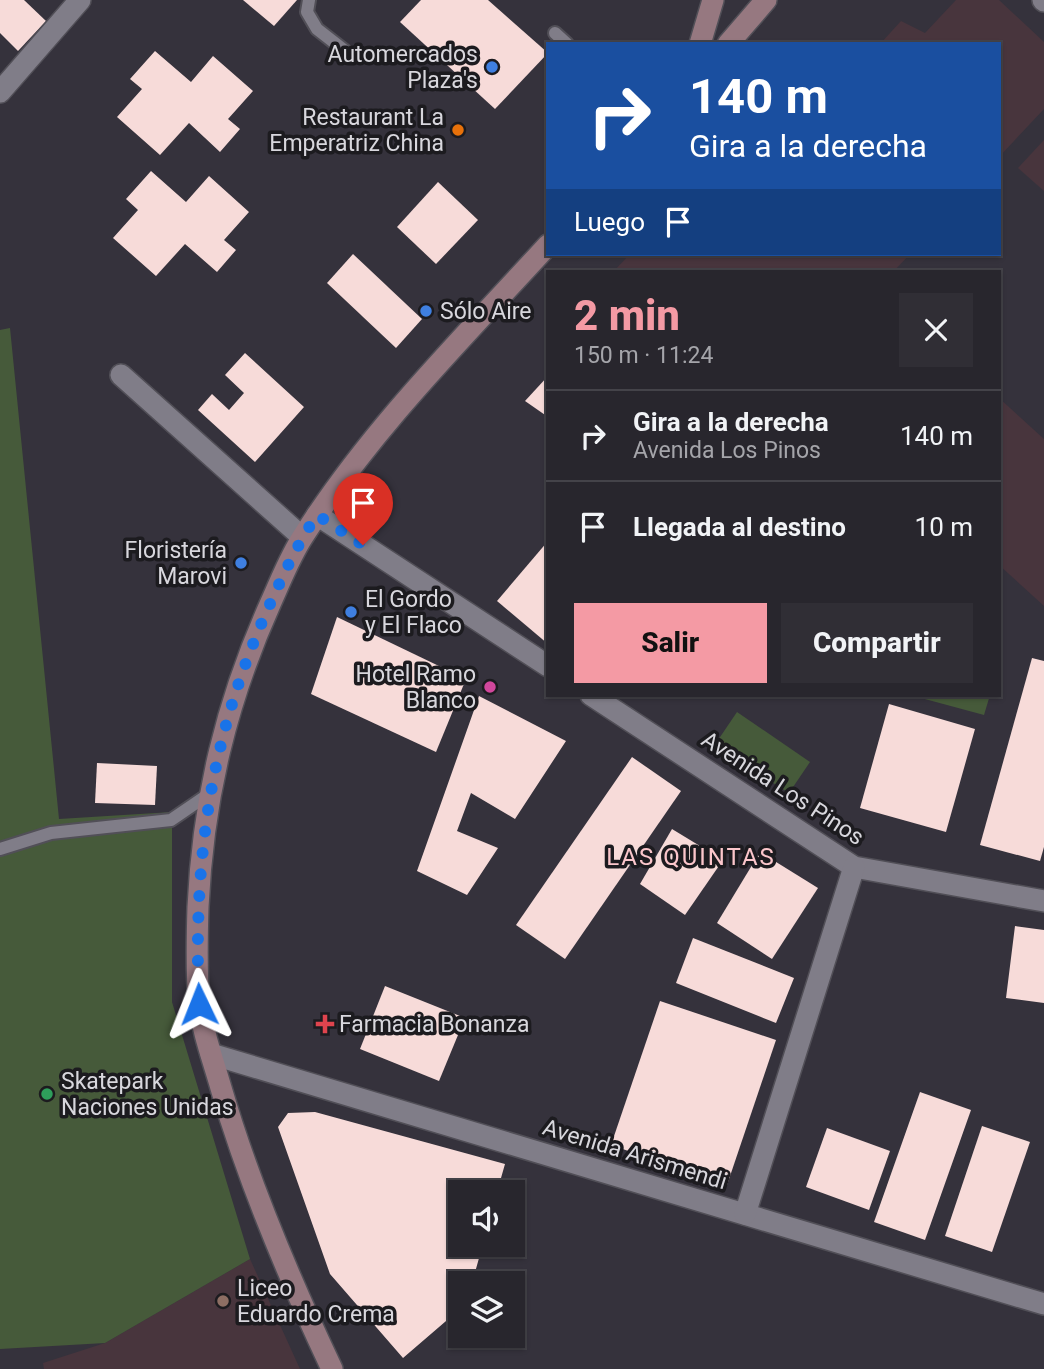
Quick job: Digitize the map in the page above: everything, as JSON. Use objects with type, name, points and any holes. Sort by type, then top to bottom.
[{"type":"main road","points":[[701,42],[713,0]]},
{"type":"main road","points":[[730,42],[766,0]]},
{"type":"main road","points":[[332,1369],[258,1199],[232,1125],[199,1004],[199,882],[209,794],[236,692],[258,632],[302,537],[382,429],[546,247]]},
{"type":"street","points":[[0,92],[80,0]]},
{"type":"street","points":[[121,375],[302,537]]},
{"type":"street","points":[[317,515],[546,665]]},
{"type":"street","name":"Avenida Los Pinos","points":[[594,697],[854,867],[1044,901]]},
{"type":"street","points":[[745,1214],[854,867]]},
{"type":"street","name":"Avenida Arismendi","points":[[211,1054],[1044,1304]]},
{"type":"lane","points":[[309,0],[307,12],[317,29],[349,54]]},
{"type":"lane","points":[[555,33],[565,42]]},
{"type":"lane","points":[[0,849],[51,833],[171,820],[209,794]]},
{"type":"shaded area","points":[[956,0],[999,0],[1044,42],[1044,109],[1001,155],[1001,42],[882,42],[901,21],[925,33]]},
{"type":"shaded area","points":[[1044,140],[1044,191],[1018,168]]},
{"type":"shaded area","points":[[628,256],[908,256],[895,270],[615,270]]},
{"type":"shaded area","points":[[1001,400],[1044,439],[1044,606],[1001,567]]},
{"type":"shaded area","name":"Liceo Eduardo Crema","points":[[250,1259],[300,1369],[44,1369],[43,1363],[105,1343]]},
{"type":"green space","points":[[10,328],[59,819],[172,812],[172,1002],[250,1259],[105,1343],[0,1349],[0,330]]},
{"type":"green space","points":[[917,697],[989,697],[984,715]]},
{"type":"green space","points":[[737,712],[810,762],[789,793],[714,746]]},
{"type":"building","points":[[0,0],[24,0],[46,21],[18,51],[0,33]]},
{"type":"building","points":[[243,0],[297,0],[274,26]]},
{"type":"building","name":"Automercados Plaza's","points":[[421,0],[488,0],[546,51],[546,55],[495,109],[400,22]]},
{"type":"building","points":[[155,51],[191,82],[213,56],[253,91],[228,119],[240,129],[220,152],[189,123],[160,155],[117,117],[142,89],[130,79]]},
{"type":"building","points":[[151,171],[186,202],[209,176],[249,212],[224,240],[236,250],[217,272],[185,244],[156,276],[113,238],[138,210],[126,199]]},
{"type":"building","points":[[438,182],[478,220],[436,264],[397,227]]},
{"type":"building","points":[[353,254],[422,319],[396,348],[327,283]]},
{"type":"building","points":[[245,353],[304,407],[255,462],[198,410],[212,394],[229,410],[244,393],[225,375]]},
{"type":"building","points":[[546,378],[546,416],[525,401]]},
{"type":"building","points":[[546,543],[546,642],[497,601]]},
{"type":"building","points":[[337,617],[466,679],[436,752],[311,694]]},
{"type":"building","points":[[1032,658],[1044,661],[1044,847],[1040,861],[980,845]]},
{"type":"building","points":[[479,696],[566,741],[515,819],[471,793],[457,831],[498,848],[467,895],[417,871]]},
{"type":"building","points":[[889,704],[975,729],[946,832],[860,808]]},
{"type":"building","points":[[632,757],[681,791],[565,959],[516,925]]},
{"type":"building","points":[[97,763],[157,766],[155,805],[95,803]]},
{"type":"building","points":[[672,829],[723,860],[685,915],[640,884]]},
{"type":"building","points":[[760,852],[818,888],[772,959],[717,923]]},
{"type":"building","points":[[1015,926],[1044,930],[1044,1003],[1006,998]]},
{"type":"building","points":[[693,938],[794,978],[776,1023],[676,983]]},
{"type":"building","points":[[385,986],[465,1018],[439,1081],[360,1049]]},
{"type":"building","points":[[660,1001],[776,1040],[727,1185],[611,1145]]},
{"type":"building","points":[[920,1092],[971,1110],[925,1240],[874,1222]]},
{"type":"building","points":[[315,1112],[505,1164],[500,1180],[448,1180],[448,1257],[479,1257],[475,1271],[448,1271],[448,1319],[403,1358],[330,1274],[278,1127],[288,1113]]},
{"type":"building","points":[[982,1126],[1030,1142],[992,1252],[945,1236]]},
{"type":"building","points":[[827,1128],[890,1151],[869,1210],[806,1187]]},
{"type":"place","name":"Automercados Plaza's","points":[[492,67]]},
{"type":"place","name":"Restaurant La Emperatriz China","points":[[458,130]]},
{"type":"place","name":"Sólo Aire","points":[[426,311]]},
{"type":"place","name":"Floristería Marovi","points":[[241,563]]},
{"type":"place","name":"El Gordo y El Flaco","points":[[351,612]]},
{"type":"place","name":"Hotel Ramo Blanco","points":[[490,687]]},
{"type":"place","name":"Farmacia Bonanza","points":[[325,1024]]},
{"type":"place","name":"Skatepark Naciones Unidas","points":[[47,1094]]},
{"type":"place","name":"Liceo Eduardo Crema","points":[[223,1301]]},
{"type":"district","name":"LAS QUINTAS","points":[[691,857]]},
{"type":"route","points":[[199,1004],[199,882],[209,794],[220,746],[243,672],[287,565],[317,515],[363,545]]}]
